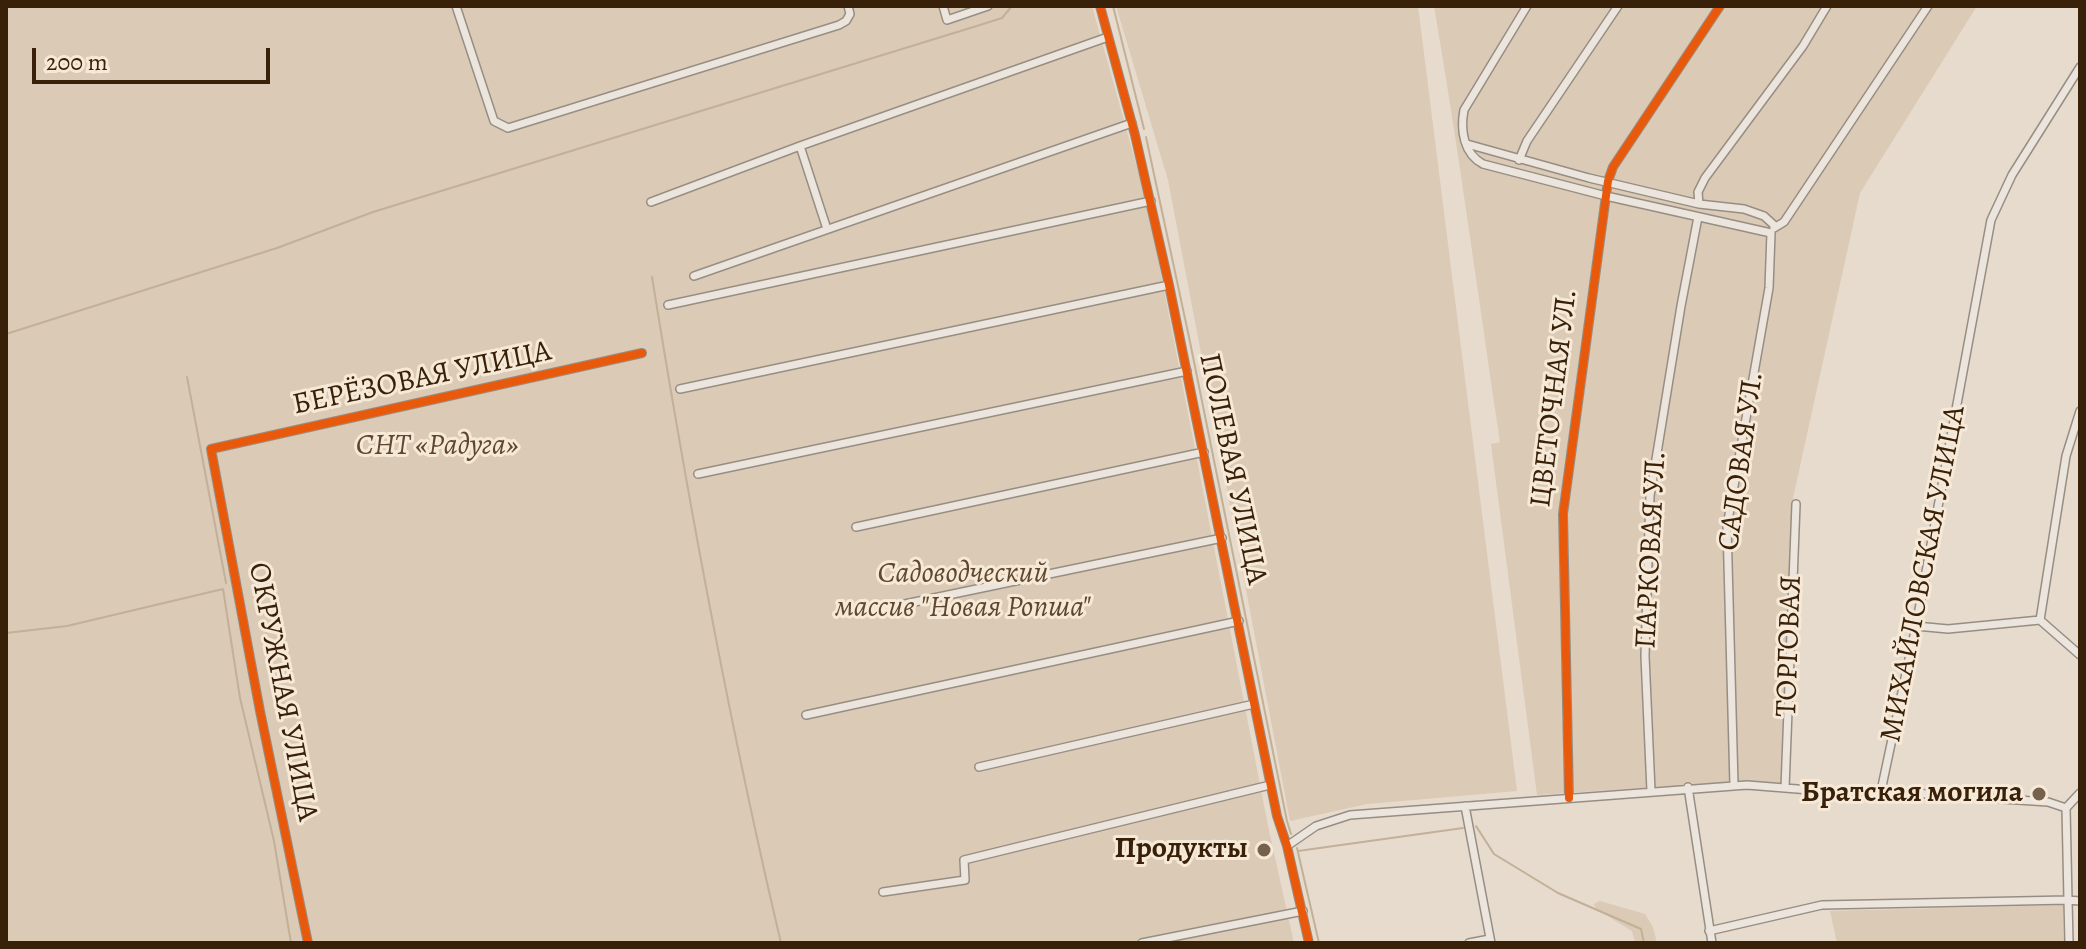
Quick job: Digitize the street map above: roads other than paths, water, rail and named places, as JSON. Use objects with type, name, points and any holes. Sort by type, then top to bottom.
[{"type":"street","points":[[456,6],[494,121],[508,128],[839,25],[850,14],[848,6]]},
{"type":"street","points":[[943,6],[947,20],[988,6]]},
{"type":"street","name":"ПОЛЕВАЯ УЛИЦА","points":[[1100,6],[1151,201],[1270,785],[1309,943]]},
{"type":"street","points":[[1527,6],[1464,110],[1461,124],[1468,153],[1483,164],[1606,196],[1698,217],[1773,229],[1784,222],[1928,6]]},
{"type":"street","points":[[1519,160],[1527,141],[1618,6]]},
{"type":"street","points":[[1608,181],[1613,167],[1720,6]]},
{"type":"street","points":[[1699,204],[1698,192],[1705,178],[1803,46],[1827,6]]},
{"type":"street","points":[[651,202],[1108,37]]},
{"type":"street","name":"МИХАЙЛОВСКАЯ УЛИЦА","points":[[1881,791],[1916,626],[1991,220],[2012,175],[2080,67]]},
{"type":"street","points":[[694,276],[1132,123]]},
{"type":"street","points":[[1467,144],[1519,160],[1699,204],[1744,209],[1764,216],[1773,229]]},
{"type":"street","points":[[800,146],[827,229]]},
{"type":"street","name":"ЦВЕТОЧНАЯ УЛ.","points":[[1569,798],[1563,514],[1608,181]]},
{"type":"street","points":[[668,305],[1151,201]]},
{"type":"street","name":"ПАРКОВАЯ УЛ.","points":[[1651,791],[1645,656],[1650,496],[1698,217]]},
{"type":"street","name":"САДОВАЯ УЛ.","points":[[1734,785],[1727,526],[1769,288],[1773,229]]},
{"type":"street","points":[[680,389],[1169,285]]},
{"type":"street","name":"БЕРЁЗОВАЯ УЛИЦА","points":[[211,449],[642,353]]},
{"type":"street","points":[[698,474],[1187,371]]},
{"type":"street","points":[[2040,620],[2066,456],[2080,411]]},
{"type":"street","name":"ОКРУЖНАЯ УЛИЦА","points":[[211,449],[308,943]]},
{"type":"street","points":[[856,527],[1204,452]]},
{"type":"street","name":"ТОРГОВАЯ","points":[[1785,788],[1796,504]]},
{"type":"street","points":[[876,610],[1222,538]]},
{"type":"street","points":[[1916,626],[1948,629],[2040,620],[2080,655]]},
{"type":"street","points":[[806,715],[1239,621]]},
{"type":"street","points":[[979,767],[1254,704]]},
{"type":"street","points":[[883,892],[965,880],[964,860],[1270,785]]},
{"type":"street","points":[[1287,846],[1316,826],[1350,815],[1688,787],[1734,785],[1835,792],[1881,791],[2048,802],[2066,808]]},
{"type":"street","points":[[1688,787],[1712,943]]},
{"type":"street","points":[[2069,943],[2066,808],[2080,793]]},
{"type":"street","points":[[1465,806],[1491,941],[1469,943]]},
{"type":"street","points":[[1709,931],[1822,905],[2080,901]]},
{"type":"street","points":[[1142,943],[1303,911]]},
{"type":"waterway","points":[[6,334],[277,248],[373,212],[1002,18],[1012,6]]},
{"type":"waterway","points":[[1113,6],[1144,129]]},
{"type":"waterway","points":[[1146,137],[1291,834]]},
{"type":"waterway","points":[[652,277],[710,611],[781,943]]},
{"type":"waterway","points":[[187,377],[226,583]]},
{"type":"waterway","points":[[6,633],[67,626],[223,589],[240,698],[274,841],[291,943]]},
{"type":"waterway","points":[[1476,826],[1494,854],[1558,893],[1641,929],[1644,943]]},
{"type":"waterway","points":[[1298,851],[1463,828]]},
{"type":"waterway","points":[[1297,848],[1319,943]]},
{"type":"place","name":"Братская могила","points":[[2039,794]]},
{"type":"place","name":"Продукты","points":[[1264,850]]},
{"type":"park label","name":"СНТ «Радуга»","points":[[437,447]]},
{"type":"park label","name":"Садоводческий массив \"Новая Ропша\"","points":[[963,592]]}]
